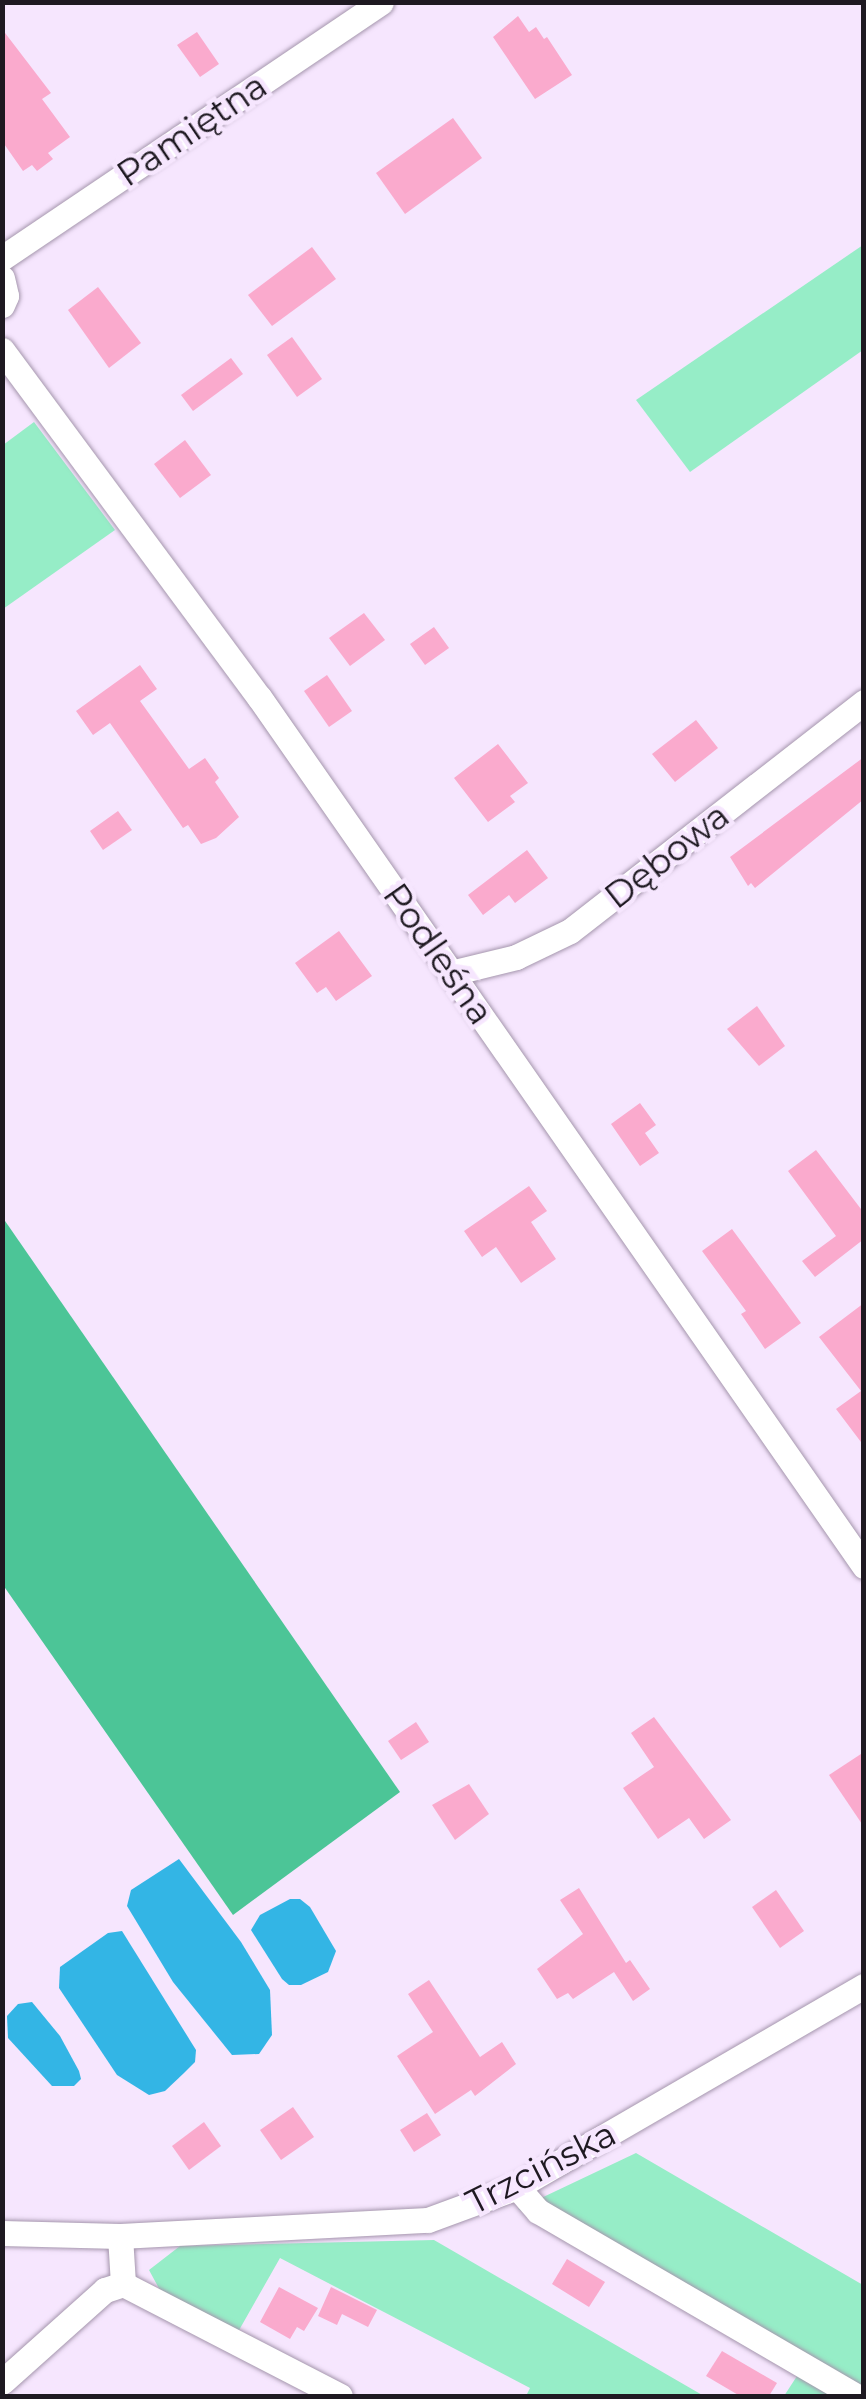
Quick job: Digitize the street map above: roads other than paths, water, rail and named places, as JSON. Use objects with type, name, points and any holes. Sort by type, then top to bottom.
[{"type":"street","name":"Pamiętna","points":[[2,258],[380,2]]},
{"type":"street","points":[[2,278],[6,296],[2,305]]},
{"type":"street","name":"Podleśna","points":[[2,350],[259,697],[864,1566]]},
{"type":"street","name":"Dębowa","points":[[451,974],[516,957],[570,931],[864,702]]},
{"type":"street","name":"Trzcińska","points":[[2,2233],[120,2236],[428,2220],[517,2187],[864,1986]]},
{"type":"street","points":[[517,2187],[538,2211],[856,2396]]},
{"type":"street","points":[[120,2236],[123,2284]]},
{"type":"street","points":[[2,2382],[105,2290],[123,2284],[340,2396]]},
{"type":"water","points":[[179,1859],[241,1942],[270,1990],[272,2035],[259,2054],[232,2055],[173,1982],[127,1906],[131,1890]]},
{"type":"water","points":[[290,1899],[300,1899],[310,1907],[336,1951],[328,1972],[301,1985],[289,1985],[282,1979],[251,1930],[260,1915]]},
{"type":"water","points":[[122,1931],[196,2050],[195,2062],[184,2073],[165,2091],[149,2095],[117,2075],[59,1988],[60,1967],[108,1933]]},
{"type":"water","points":[[32,2002],[60,2036],[79,2071],[81,2079],[74,2086],[52,2086],[8,2038],[7,2016],[18,2004]]}]
